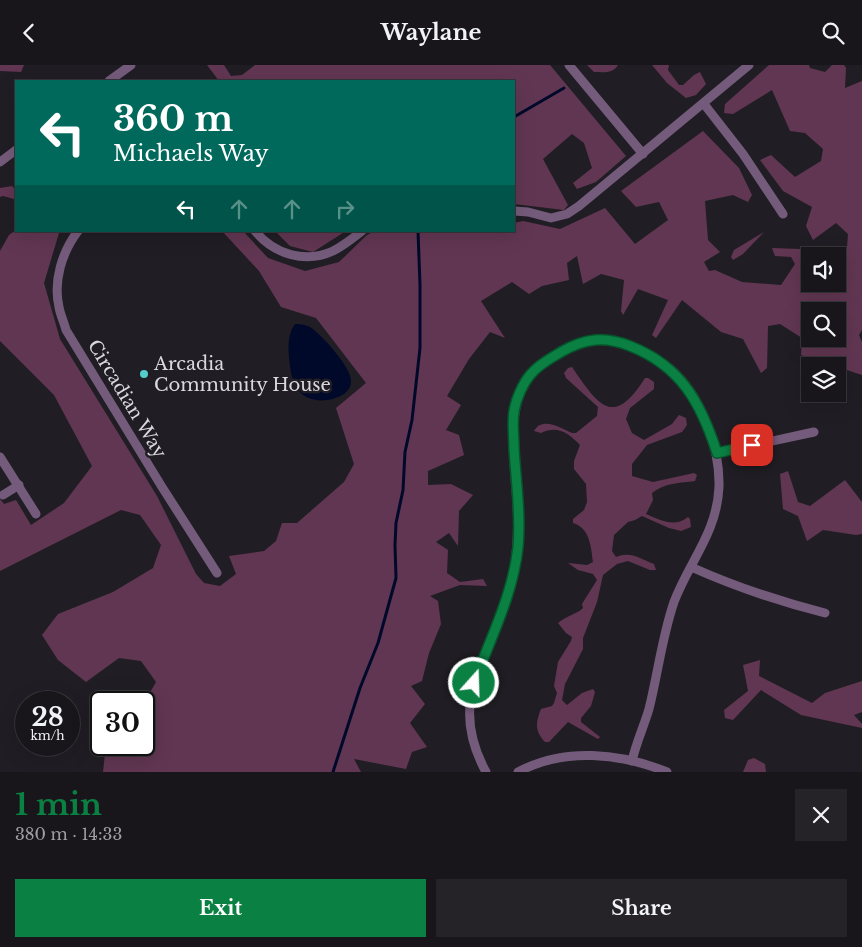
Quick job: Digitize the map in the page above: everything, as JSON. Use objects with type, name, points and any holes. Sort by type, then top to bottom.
[{"type":"street","points":[[110,80],[130,65]]},
{"type":"street","points":[[569,65],[643,154]]},
{"type":"street","points":[[515,211],[528,212],[551,219],[567,214],[579,207],[749,65]]},
{"type":"street","points":[[704,104],[743,154],[783,214]]},
{"type":"street","points":[[0,162],[15,151]]},
{"type":"street","name":"Circadian Way","points":[[77,232],[66,251],[59,269],[57,286],[58,306],[66,330],[217,573]]},
{"type":"street","points":[[256,232],[273,248],[287,254],[300,256],[322,255],[335,250],[361,232]]},
{"type":"street","points":[[486,772],[477,755],[471,729],[469,704],[482,659],[504,605],[518,547],[514,412],[521,389],[531,374],[545,361],[571,346],[596,339],[614,340],[639,350],[658,360],[676,374],[699,408],[717,453],[719,487],[716,509],[710,529],[675,601],[661,648],[648,709],[632,761]]},
{"type":"street","points":[[717,453],[814,432]]},
{"type":"street","points":[[0,457],[36,514]]},
{"type":"street","points":[[3,495],[19,485]]},
{"type":"street","points":[[691,567],[766,597],[825,613]]},
{"type":"street","points":[[518,772],[547,762],[578,755],[604,755],[632,761],[667,772]]},
{"type":"shaded area","points":[[0,65],[24,65],[21,72],[0,71]]},
{"type":"shaded area","points":[[207,65],[224,65],[231,76],[242,75],[255,65],[550,65],[626,156],[596,182],[577,189],[573,183],[592,168],[584,143],[572,134],[543,159],[568,205],[564,210],[515,204],[515,80],[218,80]]},
{"type":"shaded area","points":[[587,65],[618,65],[611,71],[594,72]]},
{"type":"shaded area","points":[[652,65],[669,65],[668,70],[679,85],[683,85],[700,72],[706,84],[696,95],[686,98],[667,83]]},
{"type":"shaded area","points":[[769,65],[809,65],[810,68],[825,72],[832,65],[844,65],[846,68],[845,88],[862,81],[862,330],[859,335],[862,342],[862,375],[846,370],[846,357],[807,357],[801,355],[801,347],[846,347],[846,302],[801,302],[801,337],[780,324],[768,326],[767,368],[761,373],[743,339],[721,332],[682,300],[656,338],[652,335],[668,300],[638,289],[623,315],[621,311],[624,280],[601,274],[583,284],[577,256],[567,263],[569,280],[542,286],[529,294],[512,282],[481,301],[505,338],[490,332],[469,359],[447,396],[461,405],[446,430],[459,435],[464,455],[428,471],[428,485],[451,484],[473,495],[459,511],[458,546],[449,533],[436,542],[448,550],[447,573],[460,582],[483,579],[487,586],[460,585],[430,596],[438,601],[441,624],[429,653],[422,681],[411,686],[425,704],[410,723],[427,747],[412,752],[406,769],[354,759],[361,772],[103,772],[105,756],[155,756],[155,691],[151,691],[156,682],[141,661],[119,658],[86,682],[58,660],[42,635],[58,614],[113,592],[153,568],[161,545],[140,515],[121,510],[0,571],[0,499],[4,504],[16,500],[31,525],[64,503],[92,466],[54,395],[0,341],[0,251],[9,235],[15,231],[60,232],[44,283],[60,339],[157,496],[196,574],[204,583],[220,586],[236,574],[229,556],[264,551],[276,541],[282,523],[297,523],[344,482],[354,464],[336,408],[366,383],[316,318],[281,307],[259,271],[223,232],[244,232],[268,258],[305,271],[339,262],[367,235],[373,232],[515,232],[515,223],[523,221],[560,229],[605,208],[635,244],[668,220],[659,202],[636,207],[621,191],[703,131],[739,168],[752,195],[748,202],[733,195],[705,201],[708,240],[720,252],[704,262],[709,271],[715,270],[742,282],[781,285],[795,264],[791,257],[775,256],[772,248],[800,249],[801,292],[846,292],[848,234],[836,223],[813,240],[806,226],[812,207],[783,191],[760,160],[771,155],[795,177],[821,161],[823,149],[805,133],[790,131],[772,90],[733,114],[724,113],[725,104]]},
{"type":"shaded area","points":[[12,186],[15,190],[15,200],[3,196],[0,197],[0,188]]},
{"type":"shaded area","points":[[276,232],[344,232],[313,252],[290,246]]},
{"type":"shaded area","points":[[764,232],[743,254],[733,260],[731,257],[734,250]]},
{"type":"shaded area","points":[[572,367],[590,392],[598,401],[606,406],[615,407],[624,403],[634,394],[645,378],[654,382],[654,389],[630,408],[626,419],[632,433],[644,440],[672,424],[679,415],[686,418],[687,425],[682,432],[647,445],[632,464],[632,476],[653,482],[694,473],[697,475],[695,481],[667,485],[652,493],[653,500],[646,514],[667,522],[678,522],[688,517],[691,527],[681,531],[669,528],[642,516],[628,522],[614,535],[612,551],[616,557],[621,555],[635,556],[654,564],[656,570],[650,570],[628,561],[617,564],[603,575],[597,602],[583,638],[583,649],[565,684],[562,700],[567,705],[582,693],[593,689],[595,692],[591,706],[581,718],[581,722],[600,737],[598,739],[568,722],[549,742],[545,742],[539,734],[538,718],[541,709],[552,706],[554,703],[557,693],[554,686],[558,662],[572,637],[558,623],[583,608],[582,604],[597,580],[593,574],[578,570],[568,563],[587,565],[593,562],[589,539],[579,525],[573,523],[573,519],[584,510],[587,502],[586,484],[574,469],[574,461],[580,445],[562,431],[553,430],[541,433],[534,431],[542,424],[547,424],[576,433],[597,416],[598,407],[566,378],[564,373],[568,368]]},
{"type":"shaded area","points":[[788,471],[798,502],[810,506],[845,480],[862,502],[862,534],[856,535],[823,530],[807,541],[798,516],[783,509],[780,474]]},
{"type":"shaded area","points":[[760,660],[759,676],[812,703],[825,693],[862,681],[862,712],[854,715],[862,724],[862,728],[801,715],[761,690],[733,720],[725,718],[724,710],[748,691],[743,665]]},
{"type":"shaded area","points":[[754,758],[765,764],[766,772],[743,772],[748,760]]},
{"type":"water","points":[[295,324],[305,325],[313,329],[324,339],[347,368],[351,381],[349,389],[344,394],[332,399],[318,400],[306,397],[300,393],[293,380],[289,361],[290,335]]},
{"type":"waterway","points":[[515,116],[564,88]]},
{"type":"waterway","points":[[333,772],[360,688],[378,643],[396,578],[396,523],[403,490],[405,452],[412,420],[420,348],[418,232]]},
{"type":"place","name":"Arcadia Community House","points":[[144,374]]},
{"type":"route","points":[[474,683],[504,605],[518,547],[514,412],[521,389],[531,374],[545,361],[571,346],[596,339],[614,340],[639,350],[658,360],[676,374],[683,383],[699,408],[717,453],[752,445]]}]
